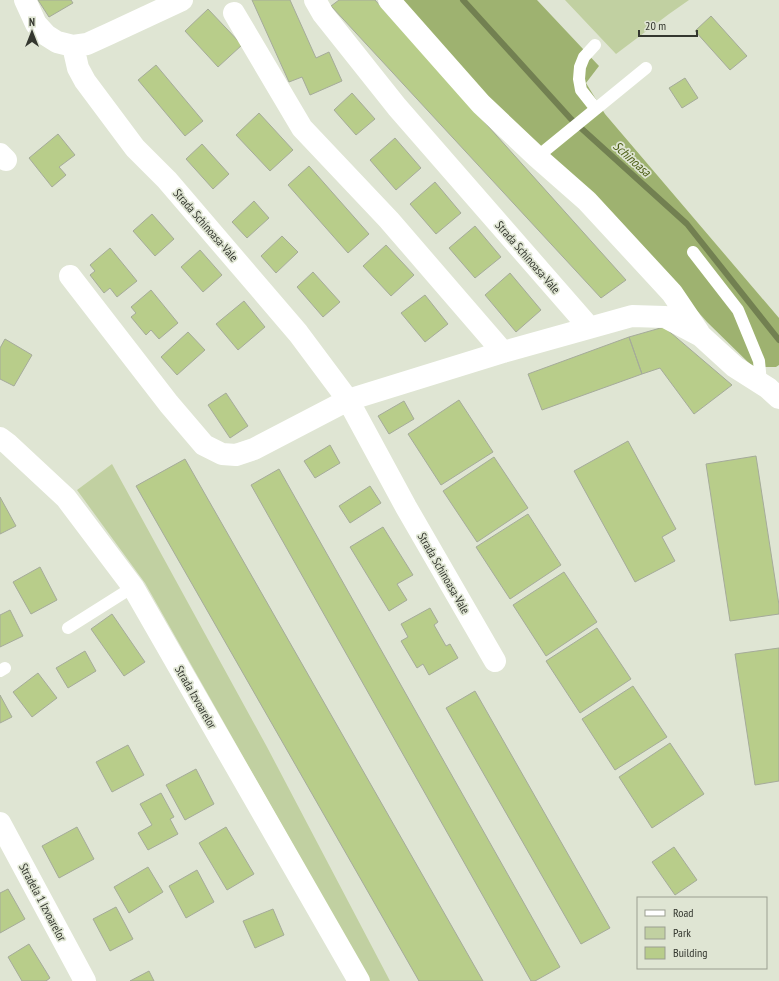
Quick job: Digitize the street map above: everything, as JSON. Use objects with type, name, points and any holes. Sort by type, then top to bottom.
[{"type":"street","points":[[25,0],[36,24],[46,35],[57,42],[73,46],[86,44],[110,34],[182,0]]},
{"type":"street","name":"Strada Schinoasa-Vale","points":[[315,0],[323,14],[397,107],[589,328]]},
{"type":"street","points":[[389,0],[481,104],[537,157],[587,201],[672,293],[701,336],[735,367],[772,387]]},
{"type":"street","points":[[234,14],[302,128],[389,220],[503,352]]},
{"type":"street","name":"Strada Schinoasa-Vale","points":[[73,46],[78,68],[85,81],[135,148],[167,180],[298,333],[348,400],[406,507],[495,661]]},
{"type":"street","points":[[70,276],[169,404],[204,446],[222,454],[236,455],[254,449],[348,400],[503,352],[632,316],[665,317],[701,336]]},
{"type":"street","name":"Strada Izvoarelor","points":[[0,438],[66,498],[133,587],[358,981]]},
{"type":"street","name":"Stradela 1 Izvoarelor","points":[[0,823],[85,981]]},
{"type":"lane","points":[[592,112],[581,90],[579,79],[580,67],[584,57],[595,45]]},
{"type":"lane","points":[[537,157],[646,68]]},
{"type":"lane","points":[[693,252],[738,310],[758,361],[772,387]]},
{"type":"lane","points":[[68,628],[133,587]]},
{"type":"green space","points":[[402,0],[537,0],[599,66],[586,83],[605,114],[779,318],[779,365],[776,367],[753,367],[707,322],[637,243],[494,104]]},
{"type":"green space","points":[[565,0],[689,0],[616,54]]},
{"type":"green space","points":[[112,464],[267,747],[390,981],[370,981],[145,583],[77,490]]},
{"type":"building","points":[[38,0],[71,0],[73,3],[49,17]]},
{"type":"building","points":[[252,0],[290,0],[316,58],[329,52],[342,81],[310,95],[302,77],[289,82]]},
{"type":"building","points":[[339,0],[375,0],[626,280],[601,298],[331,6]]},
{"type":"building","points":[[208,9],[242,45],[218,67],[185,31]]},
{"type":"building","points":[[711,16],[747,56],[730,70],[695,31]]},
{"type":"building","points":[[156,65],[203,121],[185,136],[138,80]]},
{"type":"building","points":[[685,78],[698,98],[682,108],[669,88]]},
{"type":"building","points":[[352,93],[375,119],[356,135],[334,110]]},
{"type":"building","points":[[259,113],[293,150],[270,171],[236,135]]},
{"type":"building","points":[[58,134],[75,155],[59,167],[66,175],[52,187],[29,158]]},
{"type":"building","points":[[395,138],[421,168],[396,190],[370,160]]},
{"type":"building","points":[[202,144],[229,174],[213,189],[186,159]]},
{"type":"building","points":[[309,166],[369,234],[348,253],[288,185]]},
{"type":"building","points":[[435,182],[461,213],[436,234],[410,204]]},
{"type":"building","points":[[254,201],[269,218],[247,238],[232,222]]},
{"type":"building","points":[[152,214],[174,239],[155,256],[133,231]]},
{"type":"building","points":[[475,226],[501,257],[475,278],[449,248]]},
{"type":"building","points":[[282,236],[298,252],[276,273],[261,256]]},
{"type":"building","points":[[386,245],[414,275],[391,296],[363,266]]},
{"type":"building","points":[[110,248],[137,281],[117,297],[110,288],[104,293],[90,275],[95,271],[90,265]]},
{"type":"building","points":[[200,250],[222,275],[203,292],[181,267]]},
{"type":"building","points":[[313,272],[340,302],[323,317],[297,287]]},
{"type":"building","points":[[510,273],[541,310],[516,332],[485,295]]},
{"type":"building","points":[[151,290],[178,323],[159,339],[151,330],[146,335],[131,317],[136,313],[131,307]]},
{"type":"building","points":[[425,295],[448,324],[425,342],[401,313]]},
{"type":"building","points":[[244,301],[265,327],[238,350],[216,324]]},
{"type":"building","points":[[664,327],[732,385],[694,414],[660,368],[642,374],[629,337]]},
{"type":"building","points":[[188,332],[205,350],[177,375],[161,357]]},
{"type":"building","points":[[629,337],[642,374],[542,410],[528,374]]},
{"type":"building","points":[[5,339],[32,355],[14,386],[0,379],[0,348]]},
{"type":"building","points":[[226,393],[248,426],[230,438],[208,405]]},
{"type":"building","points":[[459,400],[493,452],[441,485],[408,434]]},
{"type":"building","points":[[404,401],[414,419],[389,434],[378,416]]},
{"type":"building","points":[[628,441],[676,529],[662,537],[675,561],[635,582],[574,471]]},
{"type":"building","points":[[330,445],[340,463],[315,478],[304,461]]},
{"type":"building","points":[[756,456],[779,605],[779,614],[730,621],[706,464]]},
{"type":"building","points":[[494,457],[528,508],[477,542],[443,491]]},
{"type":"building","points":[[185,459],[483,981],[419,981],[136,486]]},
{"type":"building","points":[[279,469],[560,967],[535,981],[531,981],[251,485]]},
{"type":"building","points":[[370,486],[381,503],[350,523],[339,506]]},
{"type":"building","points":[[0,497],[16,526],[0,534]]},
{"type":"building","points":[[528,514],[561,565],[510,599],[476,547]]},
{"type":"building","points":[[383,527],[413,575],[397,584],[407,600],[389,611],[350,547]]},
{"type":"building","points":[[40,567],[57,600],[31,614],[13,582]]},
{"type":"building","points":[[564,572],[597,622],[546,656],[513,605]]},
{"type":"building","points":[[430,608],[438,622],[434,625],[446,646],[450,644],[458,658],[429,675],[423,664],[417,668],[401,641],[408,637],[401,624]]},
{"type":"building","points":[[10,610],[23,636],[0,647],[0,615]]},
{"type":"building","points":[[112,614],[145,662],[124,676],[91,629]]},
{"type":"building","points":[[597,628],[631,679],[580,713],[546,661]]},
{"type":"building","points":[[779,648],[779,781],[755,785],[735,654]]},
{"type":"building","points":[[85,651],[96,671],[68,688],[56,668]]},
{"type":"building","points":[[38,673],[57,698],[32,717],[13,692]]},
{"type":"building","points":[[633,686],[667,737],[615,770],[582,719]]},
{"type":"building","points":[[475,691],[610,928],[581,944],[446,708]]},
{"type":"building","points":[[0,695],[12,717],[0,723]]},
{"type":"building","points":[[670,743],[704,794],[652,828],[619,777]]},
{"type":"building","points":[[128,745],[144,775],[112,792],[96,762]]},
{"type":"building","points":[[196,769],[214,804],[185,820],[166,785]]},
{"type":"building","points":[[161,793],[174,817],[170,819],[178,834],[148,850],[138,833],[152,825],[140,804]]},
{"type":"building","points":[[77,827],[94,859],[59,878],[42,846]]},
{"type":"building","points":[[226,827],[254,874],[227,890],[199,843]]},
{"type":"building","points":[[674,847],[697,880],[675,895],[652,862]]},
{"type":"building","points":[[148,867],[163,892],[129,913],[114,887]]},
{"type":"building","points":[[197,870],[214,902],[186,918],[169,886]]},
{"type":"building","points":[[8,889],[25,919],[0,933],[0,893]]},
{"type":"building","points":[[116,907],[133,939],[110,951],[93,919]]},
{"type":"building","points":[[273,909],[284,935],[255,948],[243,921]]},
{"type":"building","points":[[29,944],[50,978],[46,981],[22,981],[8,957]]},
{"type":"building","points":[[149,971],[154,981],[130,981]]},
{"type":"waterway","name":"Schinoasa","points":[[463,0],[571,119],[687,224],[779,340]]}]
